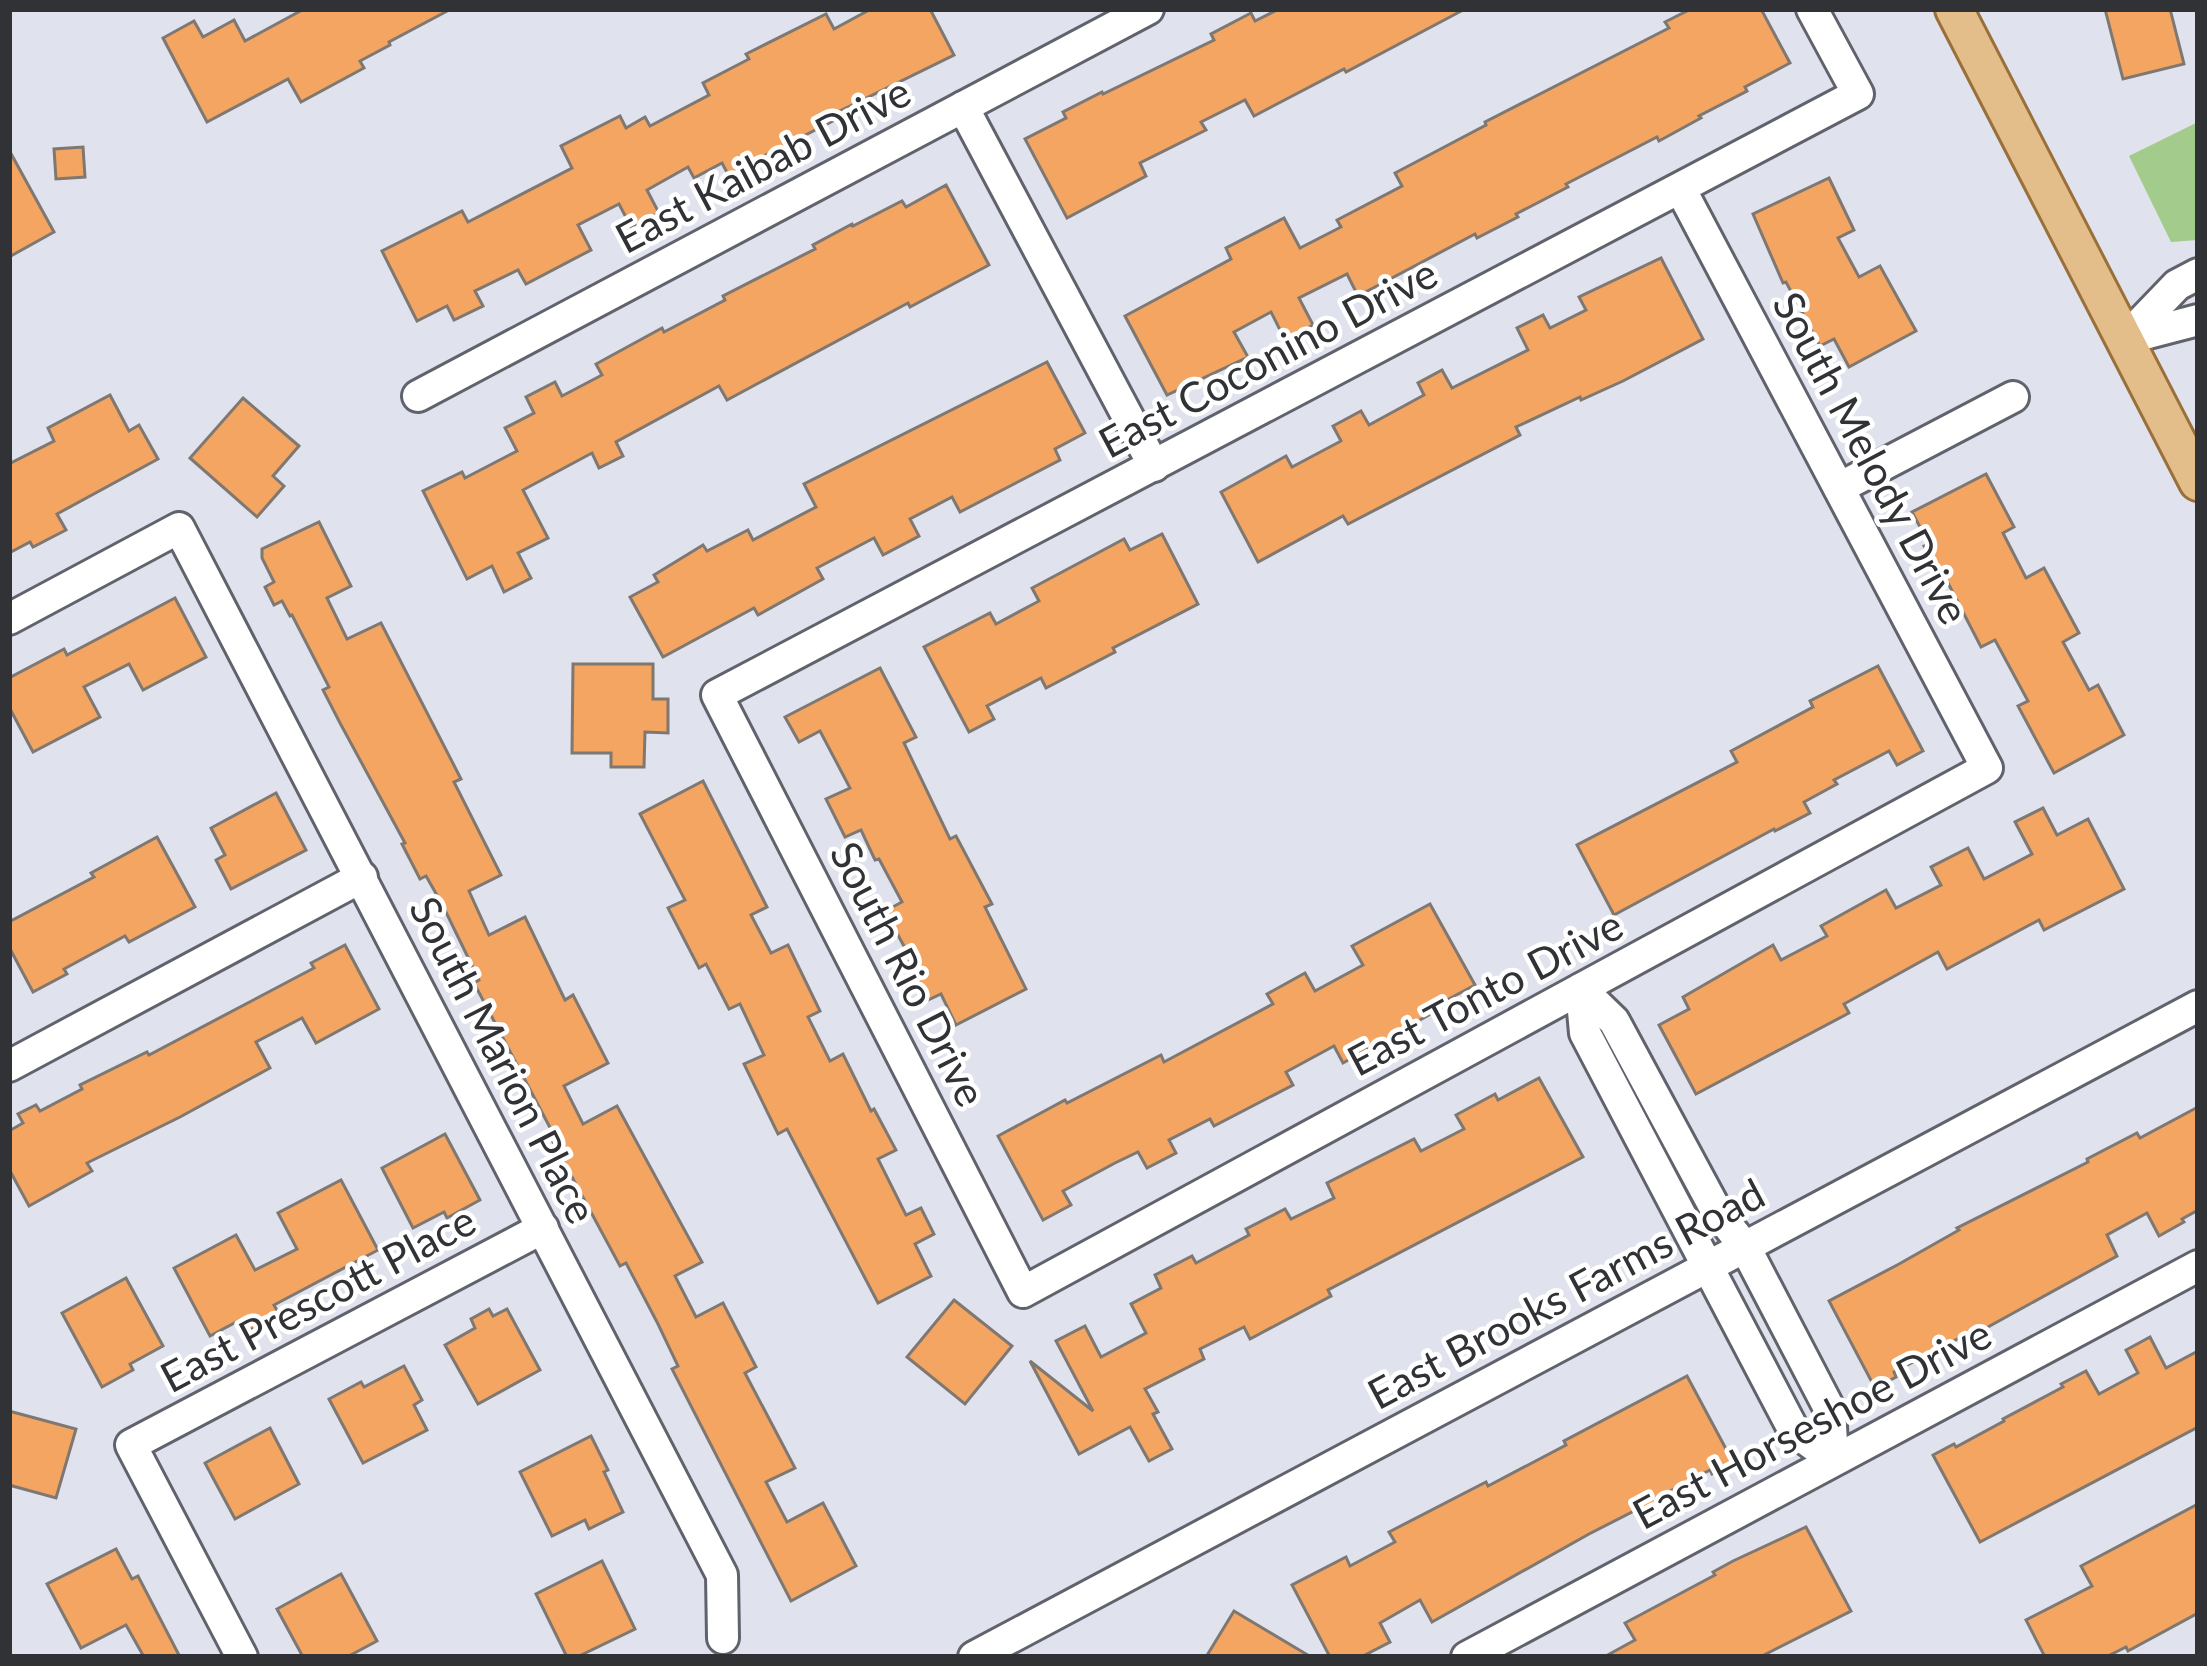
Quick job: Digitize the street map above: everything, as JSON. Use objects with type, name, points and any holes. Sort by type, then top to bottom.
[{"type":"main road","points":[[1954,9],[2198,482]]},
{"type":"street","name":"East Kaibab Drive","points":[[418,396],[1148,9]]},
{"type":"street","name":"East Coconino Drive","points":[[718,695],[1858,94],[1812,9]]},
{"type":"street","points":[[963,107],[1154,466]]},
{"type":"street","name":"South Melody Drive","points":[[1680,188],[1988,768]]},
{"type":"street","points":[[2125,339],[2177,285],[2198,274]]},
{"type":"street","points":[[2125,339],[2198,320]]},
{"type":"street","points":[[1839,488],[2013,398]]},
{"type":"street","name":"South Marion Place","points":[[9,619],[179,528],[722,1575],[723,1638]]},
{"type":"street","name":"South Rio Drive","points":[[718,695],[1023,1292]]},
{"type":"street","name":"East Tonto Drive","points":[[1023,1292],[1988,768]]},
{"type":"street","points":[[9,1066],[362,877]]},
{"type":"street","points":[[1580,989],[1614,1022],[1717,1212],[1744,1247],[1830,1410],[1833,1459]]},
{"type":"street","points":[[1580,989],[1585,1033],[1794,1431],[1833,1459]]},
{"type":"street","name":"East Brooks Farms Road","points":[[981,1655],[2198,1006]]},
{"type":"street","points":[[1635,1128],[1664,1112]]},
{"type":"street","name":"East Prescott Place","points":[[242,1657],[131,1445],[543,1228]]},
{"type":"street","name":"East Horseshoe Drive","points":[[1467,1657],[2198,1266]]},
{"type":"street","points":[[1769,1384],[1806,1364]]},
{"type":"green space","points":[[2198,122],[2198,240],[2171,242],[2129,156]]},
{"type":"building","points":[[304,9],[451,9],[389,42],[360,61],[364,68],[301,102],[288,79],[207,122],[163,38],[194,21],[203,37],[234,20],[245,41]]},
{"type":"building","points":[[871,9],[930,9],[954,55],[832,115],[835,120],[730,178],[722,163],[694,178],[688,167],[647,190],[659,213],[631,227],[619,204],[578,225],[591,250],[526,284],[518,270],[475,291],[483,306],[454,320],[447,306],[417,321],[382,251],[462,211],[468,222],[572,168],[561,146],[620,116],[626,128],[645,117],[650,126],[709,95],[703,83],[749,59],[746,54],[826,14],[834,29]]},
{"type":"building","points":[[1279,9],[1465,9],[1254,116],[1245,100],[1201,122],[1206,130],[1140,163],[1146,176],[1067,218],[1025,139],[1066,118],[1063,112],[1214,40],[1211,34],[1251,13],[1255,21]]},
{"type":"building","points":[[1691,9],[1761,9],[1790,63],[1659,141],[1657,137],[1566,184],[1568,187],[1516,214],[1518,217],[1477,238],[1475,234],[1358,296],[1347,274],[1299,298],[1313,325],[1285,340],[1271,312],[1234,332],[1248,357],[1167,395],[1125,316],[1231,259],[1226,248],[1284,218],[1300,248],[1341,227],[1337,220],[1402,186],[1395,173],[1669,28],[1665,22]]},
{"type":"building","points":[[2105,9],[2170,9],[2184,64],[2123,79]]},
{"type":"building","points":[[83,147],[85,177],[56,179],[54,149]]},
{"type":"building","points":[[9,150],[54,232],[9,257]]},
{"type":"building","points":[[1829,178],[1854,230],[1838,238],[1859,277],[1880,266],[1916,331],[1849,367],[1834,339],[1820,346],[1783,283],[1753,214]]},
{"type":"building","points":[[946,185],[989,265],[727,400],[719,386],[616,442],[623,456],[599,468],[592,453],[523,490],[548,538],[518,553],[531,578],[504,592],[492,566],[467,579],[423,491],[462,472],[465,478],[517,451],[505,428],[534,413],[526,397],[555,382],[562,396],[602,375],[596,364],[725,300],[723,296],[815,249],[813,245],[852,224],[902,201],[906,207]]},
{"type":"building","points":[[1661,258],[1703,339],[1623,381],[1516,427],[1520,435],[1348,524],[1343,516],[1258,562],[1221,492],[1286,456],[1292,467],[1341,441],[1333,426],[1361,411],[1369,425],[1424,395],[1418,383],[1442,370],[1452,388],[1528,350],[1517,328],[1543,315],[1550,328],[1586,310],[1579,297]]},
{"type":"building","points":[[1047,362],[1085,433],[1055,449],[1060,460],[960,512],[952,497],[910,519],[919,536],[883,555],[874,538],[817,568],[823,579],[758,615],[754,608],[663,657],[630,597],[658,582],[654,575],[703,545],[707,551],[748,530],[753,540],[816,507],[804,484]]},
{"type":"building","points":[[110,395],[129,431],[139,425],[158,459],[57,514],[66,530],[9,553],[9,464],[54,441],[48,428]]},
{"type":"building","points":[[243,398],[299,446],[273,476],[284,486],[257,517],[190,458]]},
{"type":"building","points":[[1986,474],[2014,527],[2003,533],[2026,578],[2044,568],[2079,633],[2063,642],[2089,690],[2098,685],[2124,735],[2054,773],[2018,706],[2028,701],[1995,640],[1981,647],[1924,546],[1929,544],[1912,512]]},
{"type":"building","points":[[319,522],[351,586],[327,598],[347,639],[381,623],[461,779],[454,782],[501,875],[469,891],[489,935],[525,917],[565,1000],[573,995],[608,1063],[564,1086],[583,1124],[617,1106],[702,1262],[675,1276],[696,1317],[723,1303],[756,1367],[745,1373],[795,1468],[766,1482],[787,1522],[823,1503],[856,1566],[791,1601],[672,1369],[678,1366],[658,1324],[626,1263],[620,1266],[552,1140],[556,1139],[474,983],[479,980],[442,904],[426,876],[420,879],[323,690],[329,687],[292,615],[282,601],[274,605],[265,587],[274,582],[262,549]]},
{"type":"building","points":[[1162,534],[1198,604],[1046,688],[1041,678],[987,706],[994,719],[969,732],[924,647],[990,613],[996,624],[1039,601],[1032,588],[1124,539],[1130,550]]},
{"type":"building","points":[[175,598],[206,657],[143,690],[129,664],[84,687],[100,717],[33,752],[9,707],[9,678],[64,649],[67,655]]},
{"type":"building","points":[[573,664],[653,664],[653,699],[668,699],[668,733],[645,732],[644,767],[611,767],[611,753],[572,753]]},
{"type":"building","points":[[1878,666],[1923,751],[1897,765],[1889,751],[1834,780],[1837,784],[1804,802],[1810,813],[1614,915],[1577,845],[1737,762],[1731,751],[1813,707],[1810,701]]},
{"type":"building","points":[[880,668],[916,737],[904,743],[950,839],[956,836],[992,904],[985,907],[1026,989],[956,1025],[941,994],[928,1000],[885,911],[902,902],[879,859],[875,860],[861,830],[845,837],[826,799],[850,788],[820,731],[799,742],[785,717]]},
{"type":"building","points":[[703,781],[767,907],[751,915],[771,953],[788,945],[820,1011],[808,1017],[830,1061],[843,1054],[896,1150],[878,1159],[906,1215],[921,1208],[934,1234],[915,1244],[931,1276],[878,1303],[787,1129],[778,1134],[744,1064],[764,1055],[740,1004],[729,1009],[706,964],[699,968],[668,908],[685,900],[640,814]]},
{"type":"building","points":[[276,793],[306,850],[231,889],[216,860],[225,855],[211,828]]},
{"type":"building","points":[[2043,808],[2057,835],[2088,819],[2124,889],[2044,930],[2039,920],[1947,969],[1938,952],[1844,1004],[1849,1013],[1696,1094],[1659,1025],[1689,1009],[1683,997],[1773,945],[1781,960],[1827,936],[1821,926],[1886,890],[1896,908],[1941,885],[1931,867],[1968,848],[1984,879],[2032,854],[2015,822]]},
{"type":"building","points":[[157,837],[195,907],[129,942],[125,936],[33,992],[9,947],[9,922]]},
{"type":"building","points":[[1430,904],[1475,985],[1343,1063],[1334,1046],[1286,1072],[1293,1085],[1214,1126],[1210,1119],[1169,1140],[1176,1153],[1147,1168],[1138,1152],[1063,1191],[1071,1205],[1043,1220],[998,1136],[1161,1055],[1164,1062],[1273,1004],[1267,994],[1305,973],[1315,991],[1363,965],[1352,946]]},
{"type":"building","points":[[345,945],[379,1009],[316,1043],[302,1018],[256,1042],[270,1068],[87,1163],[92,1171],[29,1206],[9,1169],[9,1131],[23,1123],[18,1114],[36,1105],[40,1111],[82,1089],[80,1085],[149,1055],[314,968],[311,963]]},
{"type":"building","points":[[1539,1078],[1583,1157],[1328,1290],[1331,1296],[1250,1339],[1244,1327],[1200,1349],[1204,1359],[1145,1389],[1172,1449],[1149,1461],[1130,1427],[1079,1454],[1030,1361],[1093,1411],[1056,1341],[1085,1326],[1101,1357],[1146,1333],[1131,1304],[1161,1288],[1155,1275],[1192,1256],[1196,1263],[1285,1209],[1291,1219],[1334,1198],[1327,1183],[1414,1139],[1421,1151],[1464,1129],[1456,1115]]},
{"type":"building","points":[[2198,1107],[2198,1210],[2159,1236],[2147,1213],[2107,1235],[2117,1256],[1977,1333],[1894,1372],[1896,1377],[1875,1388],[1829,1301],[2087,1159]]},
{"type":"building","points":[[445,1134],[480,1200],[447,1218],[444,1212],[413,1228],[382,1168]]},
{"type":"building","points":[[341,1180],[378,1250],[274,1305],[279,1314],[247,1332],[240,1320],[210,1336],[174,1268],[236,1235],[255,1270],[297,1249],[278,1213]]},
{"type":"building","points":[[126,1278],[163,1346],[102,1387],[62,1313]]},
{"type":"building","points":[[954,1300],[1012,1346],[965,1404],[907,1357]]},
{"type":"building","points":[[489,1309],[493,1316],[507,1309],[540,1370],[478,1404],[445,1345],[475,1328],[471,1319]]},
{"type":"building","points":[[2150,1337],[2166,1368],[2198,1351],[2198,1427],[1980,1542],[1933,1455],[2004,1421],[2086,1371],[2099,1394],[2138,1373],[2126,1350]]},
{"type":"building","points":[[404,1366],[422,1400],[414,1405],[427,1430],[363,1463],[329,1399]]},
{"type":"building","points":[[1687,1376],[1733,1462],[1659,1497],[1661,1502],[1640,1513],[1638,1509],[1589,1534],[1432,1622],[1420,1600],[1380,1623],[1390,1642],[1361,1657],[1330,1657],[1292,1585],[1346,1557],[1350,1566],[1395,1542],[1389,1532],[1486,1482],[1488,1486]]},
{"type":"building","points":[[9,1411],[76,1429],[56,1498],[9,1485]]},
{"type":"building","points":[[270,1428],[299,1484],[235,1519],[205,1463]]},
{"type":"building","points":[[591,1436],[623,1512],[589,1529],[585,1520],[552,1536],[520,1472]]},
{"type":"building","points":[[2198,1504],[2198,1613],[2128,1651],[2126,1647],[2106,1657],[2045,1657],[2026,1620],[2092,1586],[2081,1566]]},
{"type":"building","points":[[1806,1527],[1851,1611],[1760,1657],[1604,1657],[1635,1640],[1625,1623],[1733,1561]]},
{"type":"building","points":[[116,1549],[132,1579],[138,1576],[180,1657],[144,1657],[126,1625],[81,1648],[47,1584]]},
{"type":"building","points":[[602,1561],[635,1629],[577,1657],[567,1657],[536,1594]]},
{"type":"building","points":[[341,1574],[377,1641],[347,1657],[303,1657],[277,1609]]},
{"type":"building","points":[[1234,1611],[1311,1657],[1206,1657]]}]
